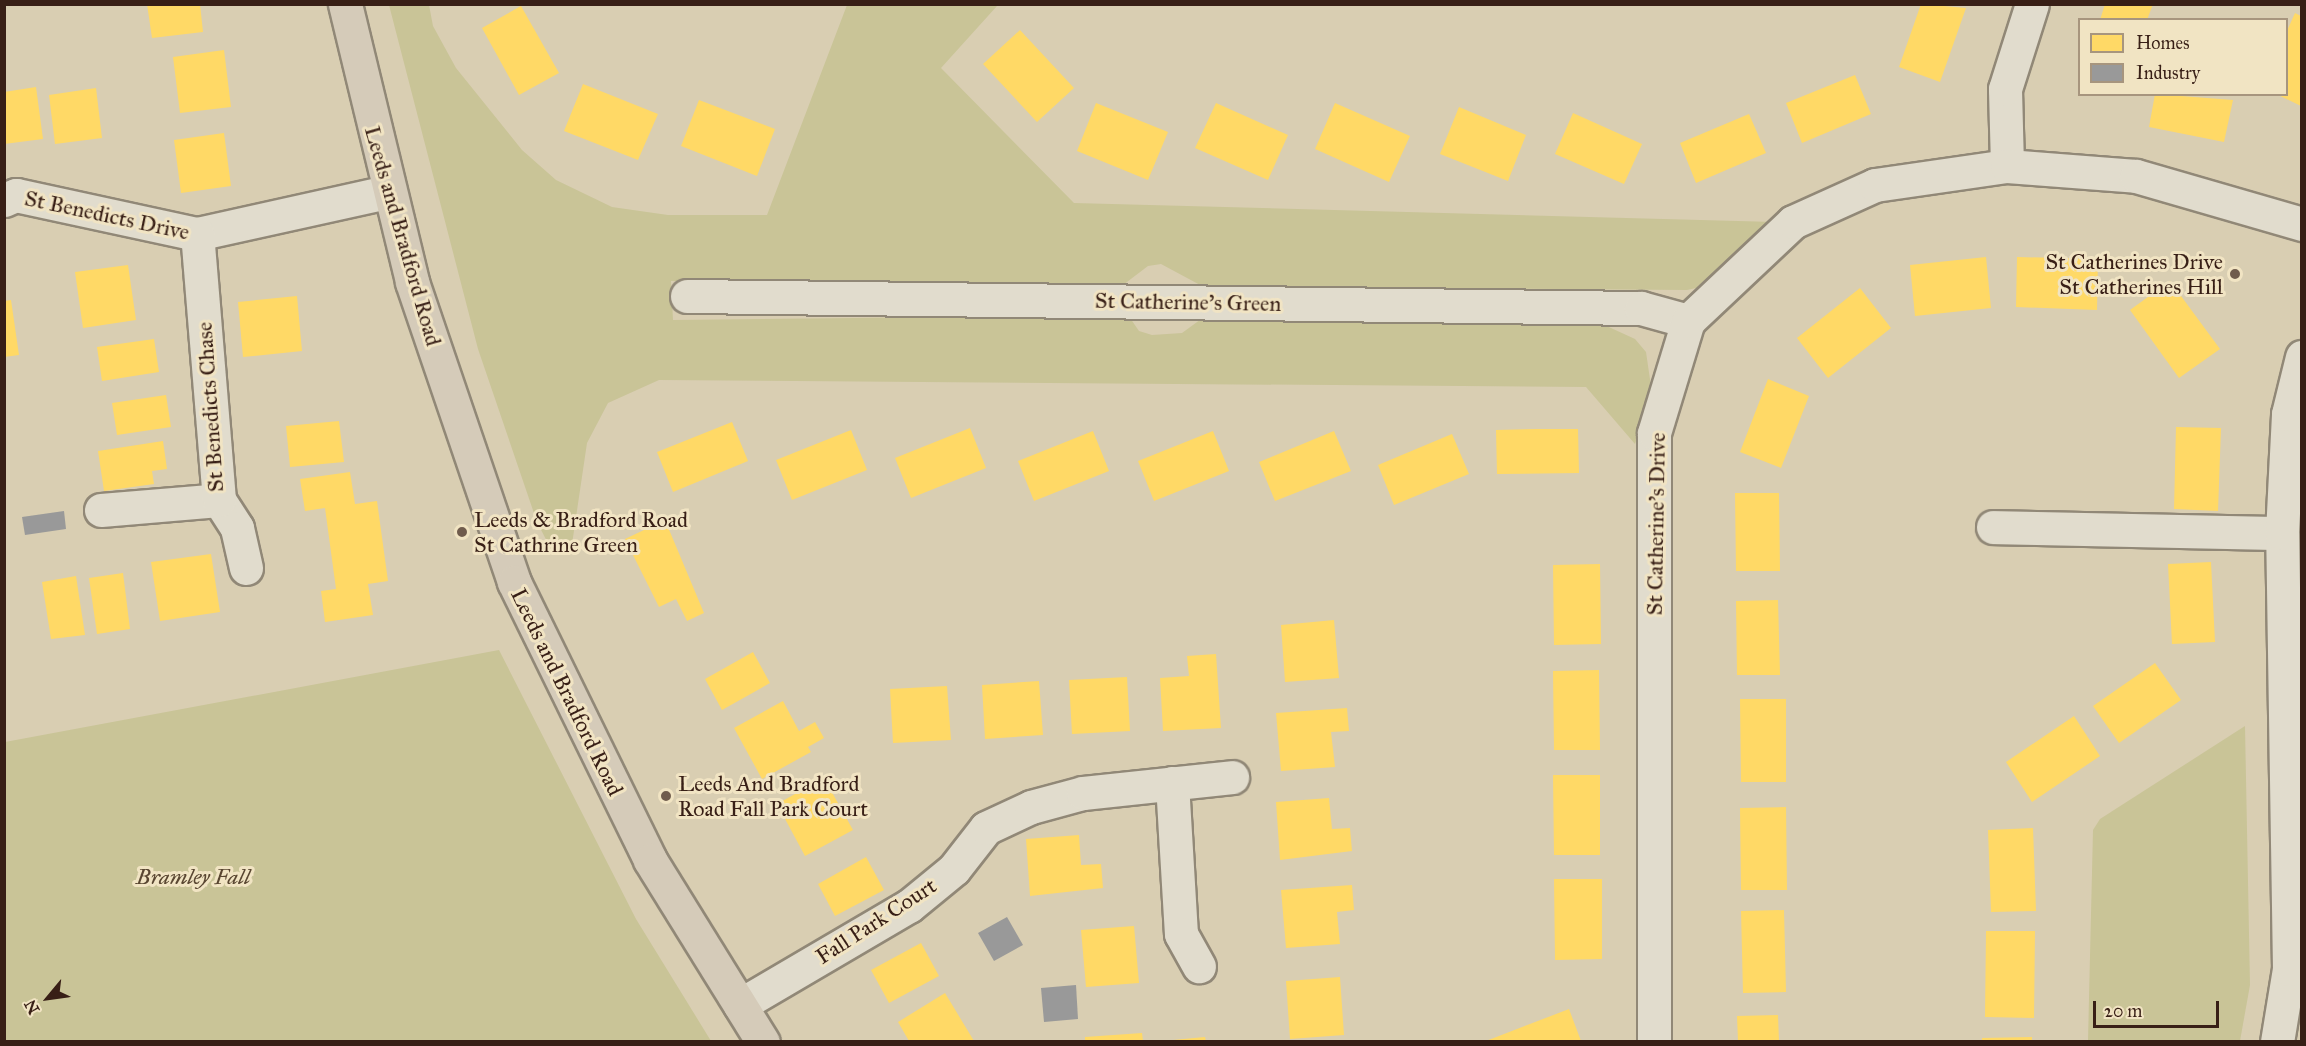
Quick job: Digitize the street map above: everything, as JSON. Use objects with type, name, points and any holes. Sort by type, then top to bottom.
[{"type":"main road","name":"Leeds and Bradford Road","points":[[345,4],[387,192],[514,582],[650,860],[763,1041]]},
{"type":"street","points":[[2007,166],[2005,89],[2032,4]]},
{"type":"street","name":"St Catherine's Drive","points":[[1654,1041],[1654,433],[1688,321],[1793,222],[1875,185],[2007,166],[2136,176],[2301,224]]},
{"type":"street","name":"St Benedicts Drive","points":[[4,200],[16,195],[197,234],[387,192]]},
{"type":"street","name":"St Benedicts Chase","points":[[101,510],[219,500],[197,234]]},
{"type":"street","name":"St Catherine's Green","points":[[687,296],[1641,308],[1688,321]]},
{"type":"street","points":[[2277,1041],[2289,969],[2282,533],[2288,414],[2301,357]]},
{"type":"street","points":[[219,500],[237,528],[246,568]]},
{"type":"street","points":[[1993,527],[2282,533]]},
{"type":"street","name":"Fall Park Court","points":[[740,1005],[909,906],[954,869],[986,828],[1031,807],[1083,793],[1232,777]]},
{"type":"street","points":[[1172,783],[1181,934],[1198,966]]},
{"type":"green space","points":[[979,4],[997,6],[941,68],[1074,203],[1775,222],[1705,286],[1687,290],[1202,286],[1161,264],[1148,266],[1123,285],[671,281],[673,320],[1128,315],[1139,331],[1152,335],[1182,333],[1204,317],[1600,323],[1635,339],[1646,352],[1652,393],[1635,444],[1586,387],[659,380],[608,403],[587,443],[571,551],[554,555],[537,522],[478,349],[389,5],[429,5],[433,26],[456,68],[522,150],[556,180],[612,207],[668,215],[767,215],[847,5]]},
{"type":"green space","name":"Bramley Fall","points":[[499,650],[636,919],[711,1041],[5,1041],[5,742]]},
{"type":"green space","points":[[2245,726],[2250,985],[2240,1041],[2088,1041],[2093,830],[2100,819]]},
{"type":"building: Homes","points":[[147,4],[200,4],[203,32],[152,38]]},
{"type":"building: Homes","points":[[1921,4],[1966,8],[1940,82],[1899,67]]},
{"type":"building: Homes","points":[[2105,4],[2153,4],[2148,18],[2101,18]]},
{"type":"building: Homes","points":[[521,6],[559,73],[519,95],[482,28]]},
{"type":"building: Homes","points":[[2295,13],[2301,16],[2301,106],[2280,96],[2288,96],[2288,29]]},
{"type":"building: Homes","points":[[1020,30],[1074,88],[1037,122],[983,64]]},
{"type":"building: Homes","points":[[224,50],[231,107],[180,113],[173,57]]},
{"type":"building: Homes","points":[[1855,75],[1871,114],[1802,143],[1786,103]]},
{"type":"building: Homes","points":[[583,84],[658,114],[638,160],[564,131]]},
{"type":"building: Homes","points":[[36,87],[43,139],[4,144],[4,92]]},
{"type":"building: Homes","points":[[96,88],[102,138],[55,144],[49,95]]},
{"type":"building: Homes","points":[[2155,96],[2233,100],[2224,142],[2149,127]]},
{"type":"building: Homes","points":[[699,100],[775,129],[757,176],[681,146]]},
{"type":"building: Homes","points":[[1096,103],[1168,132],[1148,180],[1077,151]]},
{"type":"building: Homes","points":[[1216,103],[1288,135],[1268,180],[1195,148]]},
{"type":"building: Homes","points":[[1335,103],[1410,136],[1389,182],[1315,149]]},
{"type":"building: Homes","points":[[1459,107],[1526,135],[1508,181],[1440,154]]},
{"type":"building: Homes","points":[[1573,113],[1642,144],[1624,184],[1555,154]]},
{"type":"building: Homes","points":[[1749,114],[1766,153],[1696,183],[1680,143]]},
{"type":"building: Homes","points":[[224,133],[231,186],[181,193],[174,140]]},
{"type":"building: Homes","points":[[1986,257],[1991,308],[1915,316],[1910,265]]},
{"type":"building: Homes","points":[[2017,257],[2098,259],[2097,310],[2016,307]]},
{"type":"building: Homes","points":[[128,265],[136,320],[83,328],[75,272]]},
{"type":"building: Homes","points":[[2170,281],[2220,349],[2179,378],[2130,310]]},
{"type":"building: Homes","points":[[1860,288],[1891,328],[1828,378],[1797,338]]},
{"type":"building: Homes","points":[[297,296],[302,351],[243,357],[238,302]]},
{"type":"building: Homes","points":[[11,300],[19,355],[4,357],[4,301]]},
{"type":"building: Homes","points":[[154,339],[159,372],[102,381],[97,347]]},
{"type":"building: Homes","points":[[1768,379],[1809,396],[1781,468],[1740,452]]},
{"type":"building: Homes","points":[[166,395],[171,427],[117,435],[112,403]]},
{"type":"building: Homes","points":[[339,421],[344,462],[290,467],[286,426]]},
{"type":"building: Homes","points":[[732,422],[748,461],[673,492],[657,452]]},
{"type":"building: Homes","points":[[2176,427],[2221,428],[2218,511],[2174,509]]},
{"type":"building: Homes","points":[[970,428],[986,468],[911,498],[895,458]]},
{"type":"building: Homes","points":[[1578,429],[1579,473],[1497,474],[1496,430]]},
{"type":"building: Homes","points":[[851,430],[867,470],[792,500],[776,460]]},
{"type":"building: Homes","points":[[1093,431],[1109,471],[1034,501],[1018,461]]},
{"type":"building: Homes","points":[[1213,431],[1229,471],[1154,501],[1138,461]]},
{"type":"building: Homes","points":[[1334,431],[1351,471],[1275,501],[1259,462]]},
{"type":"building: Homes","points":[[1452,434],[1469,474],[1394,505],[1378,465]]},
{"type":"building: Homes","points":[[163,441],[167,469],[152,471],[154,484],[104,491],[98,451]]},
{"type":"building: Homes","points":[[350,472],[355,504],[377,501],[388,581],[368,584],[373,615],[325,622],[321,591],[336,589],[325,508],[305,511],[300,479]]},
{"type":"building: Homes","points":[[1735,493],[1779,493],[1780,571],[1736,571]]},
{"type":"building: Homes","points":[[665,520],[704,613],[687,621],[676,599],[659,607],[625,539]]},
{"type":"building: Homes","points":[[211,554],[220,612],[160,621],[151,562]]},
{"type":"building: Homes","points":[[2211,562],[2215,642],[2172,644],[2168,564]]},
{"type":"building: Homes","points":[[1600,564],[1601,644],[1554,645],[1553,565]]},
{"type":"building: Homes","points":[[123,573],[130,629],[97,634],[89,578]]},
{"type":"building: Homes","points":[[76,576],[85,635],[51,639],[42,582]]},
{"type":"building: Homes","points":[[1778,600],[1780,675],[1737,675],[1736,601]]},
{"type":"building: Homes","points":[[1334,620],[1339,678],[1285,682],[1281,625]]},
{"type":"building: Homes","points":[[753,652],[770,683],[722,710],[705,679]]},
{"type":"building: Homes","points":[[1216,654],[1221,728],[1163,731],[1160,678],[1189,676],[1187,656]]},
{"type":"building: Homes","points":[[2155,663],[2181,700],[2119,743],[2093,706]]},
{"type":"building: Homes","points":[[1599,670],[1600,750],[1554,750],[1553,671]]},
{"type":"building: Homes","points":[[1127,677],[1130,731],[1072,734],[1069,680]]},
{"type":"building: Homes","points":[[1039,681],[1043,735],[985,739],[982,685]]},
{"type":"building: Homes","points":[[947,686],[951,740],[893,743],[890,689]]},
{"type":"building: Homes","points":[[1740,699],[1786,699],[1786,782],[1741,782]]},
{"type":"building: Homes","points":[[783,701],[799,731],[815,722],[824,738],[808,747],[811,752],[762,779],[734,728]]},
{"type":"building: Homes","points":[[1347,708],[1349,731],[1331,732],[1335,767],[1281,771],[1276,713]]},
{"type":"building: Homes","points":[[2074,716],[2100,756],[2032,802],[2006,762]]},
{"type":"building: Homes","points":[[1553,775],[1600,775],[1600,855],[1554,855]]},
{"type":"building: Homes","points":[[824,778],[853,830],[805,856],[777,804]]},
{"type":"building: Homes","points":[[1329,798],[1332,829],[1350,828],[1352,851],[1280,860],[1276,802]]},
{"type":"building: Homes","points":[[1786,807],[1787,890],[1741,890],[1740,808]]},
{"type":"building: Homes","points":[[2033,828],[2036,911],[1991,912],[1988,830]]},
{"type":"building: Homes","points":[[1079,835],[1081,865],[1101,864],[1103,888],[1030,896],[1026,839]]},
{"type":"building: Homes","points":[[866,857],[884,890],[835,916],[818,884]]},
{"type":"building: Homes","points":[[1554,879],[1602,879],[1602,959],[1555,960]]},
{"type":"building: Homes","points":[[1352,885],[1354,910],[1337,912],[1340,944],[1286,948],[1281,890]]},
{"type":"building: Homes","points":[[1784,910],[1786,992],[1743,993],[1741,911]]},
{"type":"building: Homes","points":[[1134,926],[1139,983],[1086,987],[1081,930]]},
{"type":"building: Homes","points":[[1986,931],[2035,931],[2034,1018],[1985,1017]]},
{"type":"building: Homes","points":[[921,943],[939,976],[889,1003],[871,970]]},
{"type":"building: Homes","points":[[1340,977],[1344,1035],[1290,1039],[1286,981]]},
{"type":"building: Homes","points":[[945,993],[974,1041],[909,1041],[898,1022]]},
{"type":"building: Homes","points":[[1569,1009],[1581,1041],[1486,1041]]},
{"type":"building: Homes","points":[[1778,1015],[1779,1041],[1738,1041],[1737,1016]]},
{"type":"building: Homes","points":[[1142,1033],[1143,1041],[1085,1041],[1085,1037]]},
{"type":"building: Homes","points":[[1205,1037],[1206,1041],[1173,1041],[1173,1040]]},
{"type":"building: Homes","points":[[2032,1037],[2032,1041],[1982,1041],[1982,1038]]},
{"type":"building: Industry","points":[[64,511],[66,529],[25,535],[22,517]]},
{"type":"building: Industry","points":[[1007,917],[1023,945],[994,961],[978,933]]},
{"type":"building: Industry","points":[[1076,985],[1078,1019],[1044,1022],[1041,988]]},
{"type":"place","name":"St Catherines Drive St Catherines Hill","points":[[2235,274]]},
{"type":"place","name":"Leeds & Bradford Road St Cathrine Green","points":[[462,532]]},
{"type":"place","name":"Leeds And Bradford Road Fall Park Court","points":[[666,796]]}]
